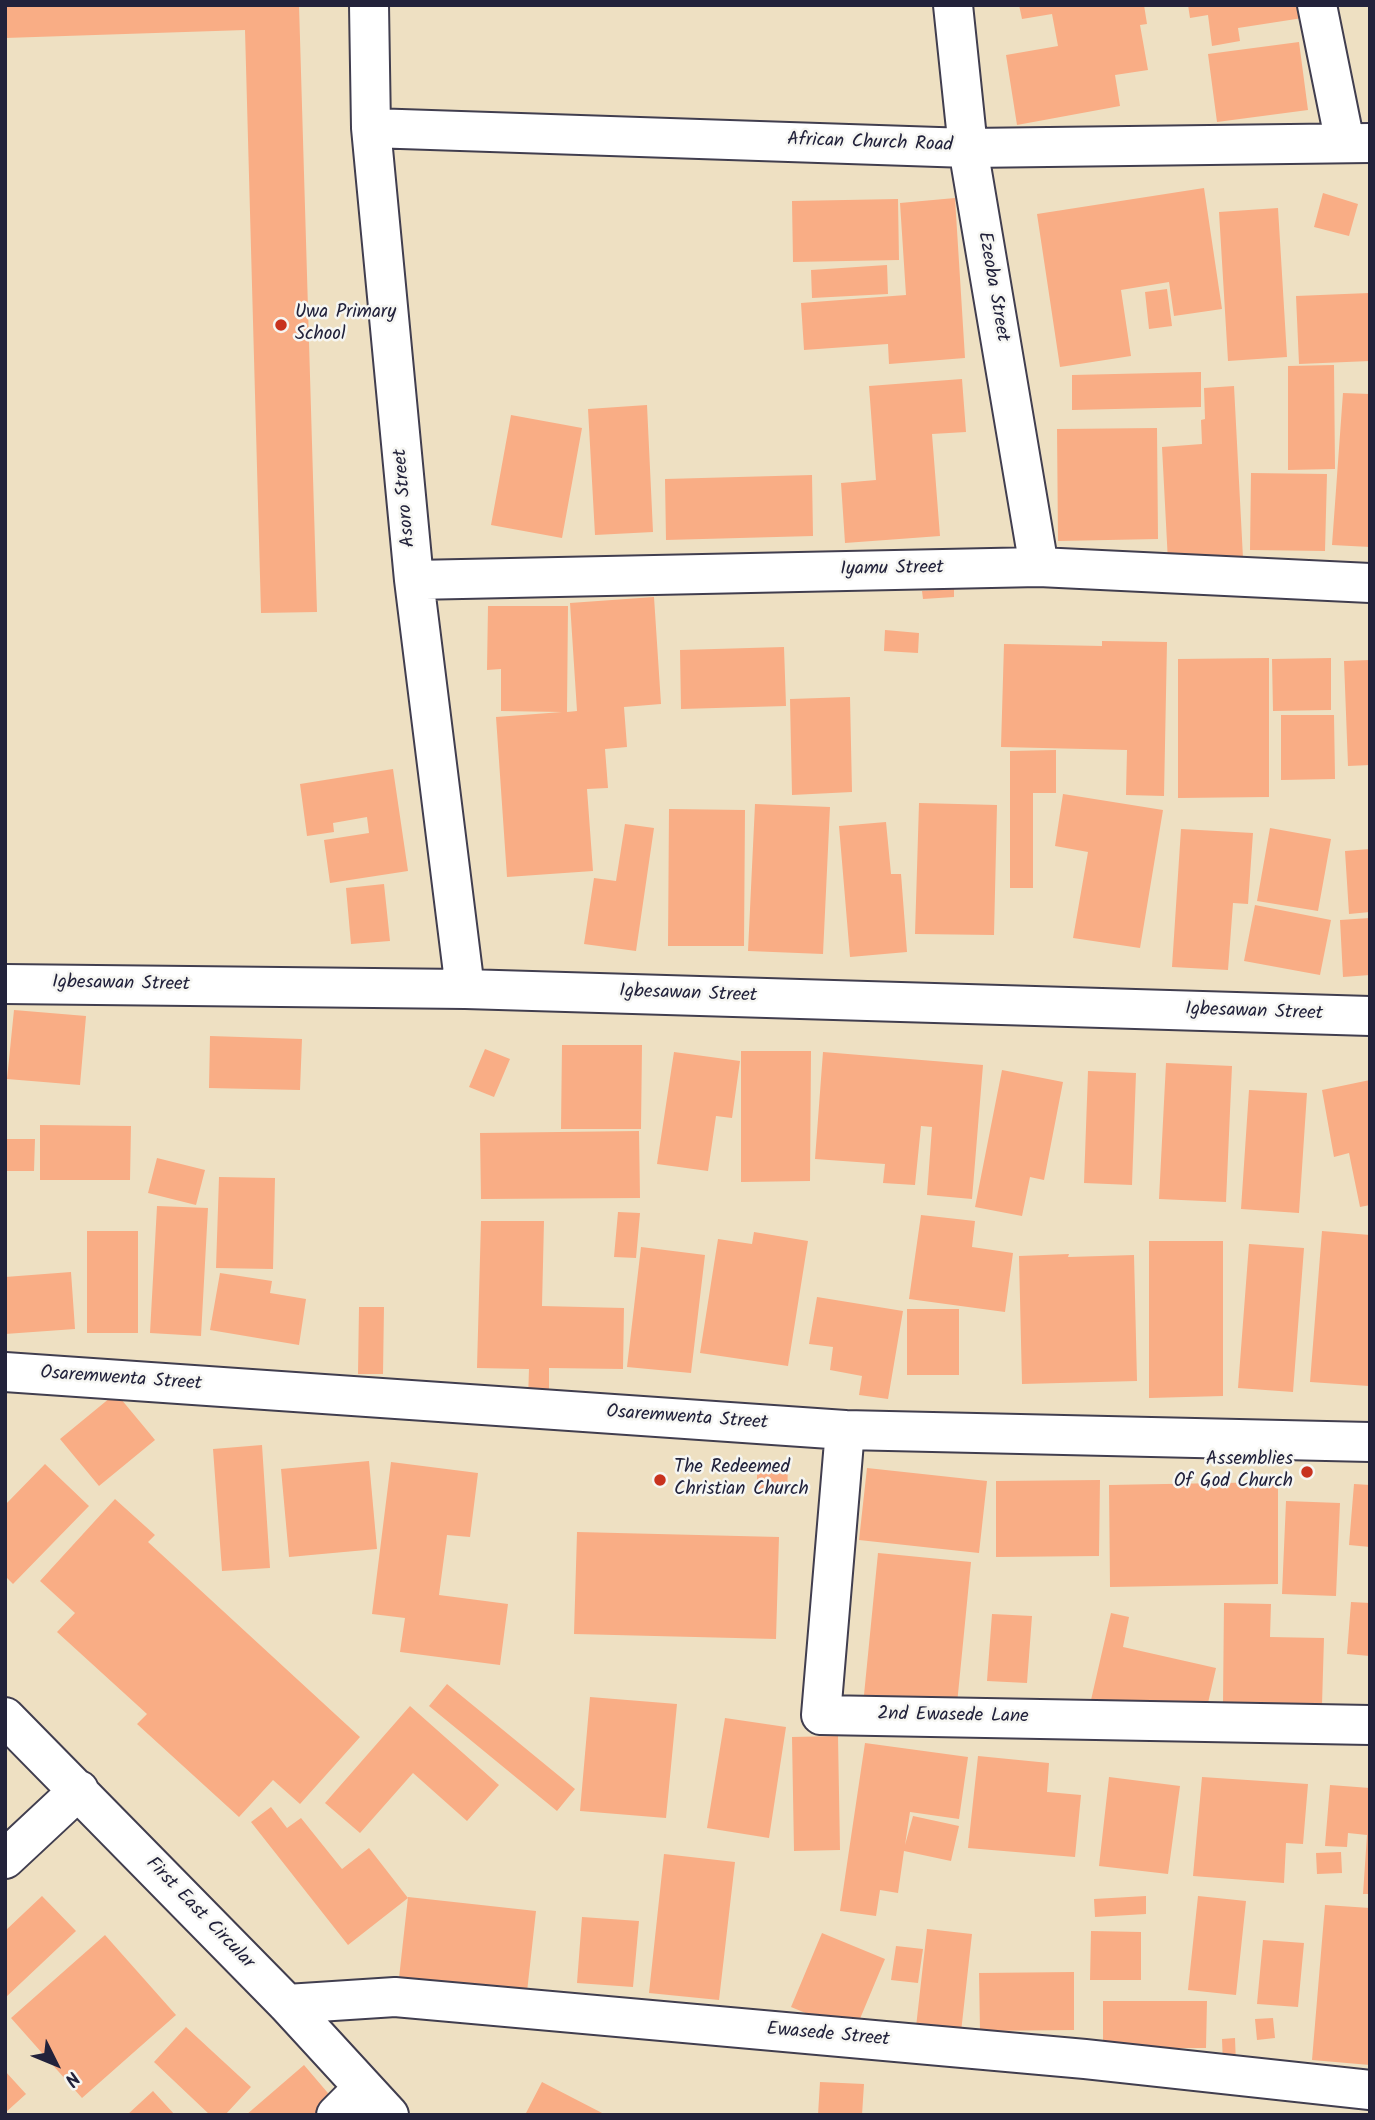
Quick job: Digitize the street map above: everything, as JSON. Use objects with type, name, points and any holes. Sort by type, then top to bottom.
[{"type":"street","name":"Asoro Street","points":[[369,5],[371,128],[414,580],[465,989]]},
{"type":"street","name":"Ezeoba Street","points":[[953,5],[968,148],[1039,567]]},
{"type":"street","points":[[1317,5],[1357,143]]},
{"type":"street","name":"African Church Road","points":[[371,128],[968,148],[1357,143]]},
{"type":"street","name":"Iyamu Street","points":[[414,580],[1039,567],[1370,583]]},
{"type":"street","name":"Igbesawan Street","points":[[5,984],[465,989],[1370,1016]]},
{"type":"street","name":"Osaremwenta Street","points":[[5,1372],[845,1430],[1370,1442]]},
{"type":"street","name":"2nd Ewasede Lane","points":[[845,1430],[821,1714],[1370,1725]]},
{"type":"street","name":"First East Circular","points":[[5,1717],[286,2004],[376,2101]]},
{"type":"street","points":[[5,1859],[79,1790]]},
{"type":"street","name":"Ewasede Street","points":[[286,2004],[395,1997],[1057,2057],[1370,2090]]},
{"type":"street","points":[[336,2115],[376,2101]]},
{"type":"building","name":"Uwa Primary School","points":[[5,5],[299,5],[317,612],[261,613],[245,30],[5,38]]},
{"type":"building","points":[[1019,5],[1144,5],[1147,24],[1140,25],[1148,70],[1115,75],[1120,106],[1017,125],[1006,55],[1058,46],[1052,14],[1022,19]]},
{"type":"building","points":[[1188,5],[1307,5],[1309,17],[1238,28],[1240,41],[1212,46],[1208,15],[1190,18]]},
{"type":"building","points":[[1299,42],[1308,110],[1217,122],[1208,54]]},
{"type":"building","points":[[1204,188],[1222,309],[1174,316],[1169,282],[1121,290],[1131,356],[1060,367],[1037,214]]},
{"type":"building","points":[[1323,193],[1358,204],[1349,236],[1314,227]]},
{"type":"building","points":[[955,198],[965,358],[889,364],[888,344],[804,350],[801,303],[906,295],[900,203]]},
{"type":"building","points":[[898,199],[899,260],[793,262],[792,201]]},
{"type":"building","points":[[1278,208],[1287,357],[1228,361],[1219,212]]},
{"type":"building","points":[[887,265],[888,294],[812,298],[811,270]]},
{"type":"building","points":[[1167,289],[1172,326],[1149,329],[1145,292]]},
{"type":"building","points":[[1369,293],[1370,361],[1299,364],[1296,296]]},
{"type":"building","points":[[1334,365],[1335,469],[1288,470],[1288,366]]},
{"type":"building","points":[[1201,372],[1201,407],[1072,410],[1072,375]]},
{"type":"building","points":[[962,379],[966,432],[932,434],[940,536],[845,543],[841,483],[876,480],[869,386]]},
{"type":"building","points":[[1234,386],[1243,558],[1168,562],[1162,447],[1202,444],[1201,420],[1205,419],[1204,388]]},
{"type":"building","points":[[1343,393],[1370,394],[1370,547],[1332,545]]},
{"type":"building","points":[[647,405],[653,532],[595,535],[588,409]]},
{"type":"building","points":[[511,415],[582,428],[562,538],[491,525]]},
{"type":"building","points":[[1157,428],[1158,539],[1058,541],[1057,429]]},
{"type":"building","points":[[1251,473],[1327,474],[1325,551],[1250,550]]},
{"type":"building","points":[[812,475],[813,536],[666,540],[665,479]]},
{"type":"building","points":[[954,589],[954,597],[923,599],[922,591]]},
{"type":"building","points":[[654,597],[661,704],[624,707],[627,747],[605,749],[608,788],[587,789],[593,871],[507,877],[496,717],[562,712],[501,711],[501,669],[487,670],[488,606],[568,606],[567,712],[577,711],[570,603]]},
{"type":"building","points":[[885,630],[919,633],[918,653],[884,651]]},
{"type":"building","points":[[1102,641],[1167,642],[1164,796],[1126,795],[1127,750],[1001,747],[1004,644],[1102,646]]},
{"type":"building","points":[[784,647],[786,706],[681,709],[680,650]]},
{"type":"building","points":[[1269,658],[1269,797],[1178,798],[1178,659]]},
{"type":"building","points":[[1331,658],[1331,710],[1273,711],[1272,659]]},
{"type":"building","points":[[1370,660],[1370,765],[1348,766],[1344,661]]},
{"type":"building","points":[[850,697],[852,792],[792,795],[790,699]]},
{"type":"building","points":[[1281,715],[1334,715],[1335,779],[1281,780]]},
{"type":"building","points":[[1056,750],[1056,793],[1033,793],[1033,888],[1010,888],[1010,751]]},
{"type":"building","points":[[393,769],[408,871],[330,883],[324,840],[369,833],[367,817],[333,823],[334,832],[307,836],[300,784]]},
{"type":"building","points":[[1063,794],[1163,810],[1140,948],[1073,938],[1088,852],[1055,846]]},
{"type":"building","points":[[919,803],[997,805],[994,935],[915,934]]},
{"type":"building","points":[[755,804],[830,807],[823,954],[748,951]]},
{"type":"building","points":[[669,809],[745,810],[744,946],[668,946]]},
{"type":"building","points":[[886,822],[891,874],[901,874],[907,952],[850,957],[839,826]]},
{"type":"building","points":[[625,824],[654,828],[636,951],[584,944],[594,878],[616,881]]},
{"type":"building","points":[[1270,828],[1331,839],[1318,911],[1257,901]]},
{"type":"building","points":[[1181,829],[1253,833],[1248,904],[1233,903],[1228,970],[1172,967]]},
{"type":"building","points":[[1370,849],[1370,912],[1349,914],[1345,851]]},
{"type":"building","points":[[384,884],[390,941],[351,944],[346,888]]},
{"type":"building","points":[[1255,905],[1331,920],[1320,975],[1244,961]]},
{"type":"building","points":[[1370,918],[1370,975],[1343,977],[1340,920]]},
{"type":"building","points":[[14,1010],[86,1016],[80,1085],[7,1079]]},
{"type":"building","points":[[210,1036],[302,1039],[300,1090],[209,1088]]},
{"type":"building","points":[[562,1045],[642,1045],[641,1129],[561,1129]]},
{"type":"building","points":[[485,1049],[510,1059],[494,1097],[469,1087]]},
{"type":"building","points":[[741,1051],[811,1051],[810,1181],[741,1182]]},
{"type":"building","points":[[674,1052],[740,1061],[732,1118],[716,1116],[708,1171],[657,1164]]},
{"type":"building","points":[[823,1052],[983,1065],[972,1199],[927,1195],[932,1127],[921,1126],[915,1185],[883,1183],[885,1164],[815,1159]]},
{"type":"building","points":[[1166,1063],[1232,1066],[1226,1202],[1159,1199]]},
{"type":"building","points":[[1002,1070],[1063,1082],[1044,1180],[1030,1177],[1022,1216],[975,1207]]},
{"type":"building","points":[[1088,1071],[1136,1073],[1132,1185],[1084,1183]]},
{"type":"building","points":[[1370,1080],[1370,1205],[1360,1207],[1349,1153],[1334,1157],[1322,1090]]},
{"type":"building","points":[[1249,1090],[1307,1093],[1299,1213],[1241,1209]]},
{"type":"building","points":[[40,1125],[131,1126],[130,1180],[40,1180]]},
{"type":"building","points":[[639,1131],[640,1198],[481,1199],[480,1133]]},
{"type":"building","points":[[5,1139],[35,1139],[34,1171],[5,1171]]},
{"type":"building","points":[[157,1158],[205,1170],[196,1205],[148,1193]]},
{"type":"building","points":[[219,1177],[275,1178],[273,1269],[216,1268]]},
{"type":"building","points":[[157,1206],[208,1208],[201,1336],[150,1333]]},
{"type":"building","points":[[618,1212],[640,1213],[636,1258],[614,1257]]},
{"type":"building","points":[[921,1215],[975,1221],[972,1247],[1013,1253],[1005,1312],[909,1299]]},
{"type":"building","points":[[481,1221],[544,1221],[542,1306],[624,1308],[623,1369],[549,1368],[549,1400],[528,1400],[529,1369],[477,1368]]},
{"type":"building","points":[[87,1231],[138,1231],[138,1333],[87,1333]]},
{"type":"building","points":[[1322,1231],[1370,1235],[1369,1386],[1310,1382]]},
{"type":"building","points":[[754,1232],[808,1241],[788,1366],[700,1353],[718,1239],[752,1244]]},
{"type":"building","points":[[1149,1241],[1223,1241],[1223,1396],[1149,1398]]},
{"type":"building","points":[[1249,1244],[1304,1248],[1293,1392],[1238,1388]]},
{"type":"building","points":[[641,1247],[705,1255],[691,1373],[627,1367]]},
{"type":"building","points":[[1069,1254],[1068,1257],[1134,1255],[1137,1381],[1022,1384],[1019,1256]]},
{"type":"building","points":[[71,1272],[75,1329],[5,1334],[5,1277]]},
{"type":"building","points":[[220,1273],[272,1281],[270,1293],[306,1299],[299,1345],[210,1330]]},
{"type":"building","points":[[817,1297],[903,1311],[888,1399],[859,1395],[862,1376],[830,1370],[833,1347],[809,1344]]},
{"type":"building","points":[[359,1307],[384,1307],[383,1374],[358,1374]]},
{"type":"building","points":[[907,1309],[959,1309],[959,1375],[907,1375]]},
{"type":"building","points":[[116,1393],[155,1440],[99,1486],[60,1439]]},
{"type":"building","points":[[262,1445],[270,1568],[222,1571],[213,1449]]},
{"type":"building","points":[[369,1461],[377,1549],[289,1557],[281,1469]]},
{"type":"building","points":[[391,1462],[478,1473],[470,1537],[447,1535],[439,1595],[508,1604],[500,1665],[400,1652],[405,1618],[372,1614]]},
{"type":"building","points":[[45,1464],[89,1506],[13,1584],[5,1576],[5,1505]]},
{"type":"building","points":[[757,1466],[788,1467],[787,1495],[757,1495]]},
{"type":"building","points":[[867,1468],[987,1481],[979,1553],[859,1540]]},
{"type":"building","points":[[1100,1480],[1099,1556],[996,1557],[996,1481]]},
{"type":"building","points":[[1278,1482],[1278,1584],[1110,1587],[1109,1485]]},
{"type":"building","points":[[1354,1484],[1370,1485],[1370,1547],[1349,1545]]},
{"type":"building","points":[[115,1499],[155,1535],[148,1542],[360,1737],[300,1804],[273,1780],[239,1817],[137,1724],[147,1714],[57,1632],[75,1613],[40,1581]]},
{"type":"building","points":[[1286,1501],[1340,1503],[1336,1596],[1282,1594]]},
{"type":"building","points":[[577,1532],[779,1537],[776,1639],[574,1634]]},
{"type":"building","points":[[878,1553],[971,1562],[957,1704],[864,1695]]},
{"type":"building","points":[[1351,1602],[1370,1603],[1370,1656],[1347,1654]]},
{"type":"building","points":[[1224,1603],[1271,1604],[1270,1637],[1324,1638],[1322,1705],[1223,1703]]},
{"type":"building","points":[[1111,1613],[1129,1617],[1123,1647],[1216,1668],[1203,1725],[1091,1700]]},
{"type":"building","points":[[992,1614],[1032,1616],[1027,1683],[987,1681]]},
{"type":"building","points":[[447,1684],[575,1789],[557,1811],[429,1706]]},
{"type":"building","points":[[590,1697],[677,1704],[666,1818],[580,1811]]},
{"type":"building","points":[[410,1706],[499,1785],[467,1821],[413,1773],[360,1833],[325,1803]]},
{"type":"building","points":[[725,1718],[786,1727],[769,1838],[707,1828]]},
{"type":"building","points":[[838,1736],[840,1850],[794,1851],[792,1737]]},
{"type":"building","points":[[865,1743],[968,1757],[959,1819],[910,1812],[905,1845],[913,1816],[959,1826],[951,1861],[904,1851],[898,1893],[880,1890],[876,1916],[840,1911]]},
{"type":"building","points":[[978,1756],[1049,1763],[1047,1792],[1081,1795],[1075,1857],[968,1848]]},
{"type":"building","points":[[1109,1777],[1180,1786],[1168,1874],[1099,1866]]},
{"type":"building","points":[[1202,1777],[1308,1784],[1303,1844],[1286,1843],[1284,1883],[1193,1876]]},
{"type":"building","points":[[1330,1785],[1370,1788],[1370,1894],[1363,1894],[1367,1835],[1348,1833],[1347,1847],[1325,1846]]},
{"type":"building","points":[[271,1807],[287,1828],[301,1818],[342,1869],[369,1848],[408,1898],[348,1945],[251,1822]]},
{"type":"building","points":[[1341,1852],[1342,1873],[1317,1874],[1316,1853]]},
{"type":"building","points":[[664,1854],[735,1862],[719,2000],[649,1993]]},
{"type":"building","points":[[42,1896],[76,1931],[5,1998],[5,1931]]},
{"type":"building","points":[[1146,1896],[1146,1914],[1095,1917],[1094,1899]]},
{"type":"building","points":[[1198,1896],[1246,1901],[1236,1995],[1188,1990]]},
{"type":"building","points":[[408,1897],[536,1911],[527,1992],[399,1978]]},
{"type":"building","points":[[1325,1905],[1370,1908],[1370,2065],[1312,2060]]},
{"type":"building","points":[[582,1917],[639,1921],[633,1987],[577,1983]]},
{"type":"building","points":[[927,1929],[972,1934],[961,2032],[916,2027]]},
{"type":"building","points":[[1091,1931],[1141,1932],[1141,1980],[1090,1980]]},
{"type":"building","points":[[822,1933],[885,1959],[854,2033],[791,2007]]},
{"type":"building","points":[[105,1935],[176,2015],[82,2098],[11,2018]]},
{"type":"building","points":[[1263,1940],[1304,1943],[1298,2007],[1257,2004]]},
{"type":"building","points":[[896,1946],[923,1949],[918,1983],[891,1980]]},
{"type":"building","points":[[1074,1972],[1074,2030],[980,2031],[979,1973]]},
{"type":"building","points":[[1103,2001],[1207,2001],[1206,2048],[1103,2048]]},
{"type":"building","points":[[1273,2018],[1275,2038],[1257,2040],[1255,2019]]},
{"type":"building","points":[[186,2027],[251,2087],[225,2115],[210,2115],[154,2062]]},
{"type":"building","points":[[1235,2038],[1236,2065],[1223,2065],[1222,2039]]},
{"type":"building","points":[[304,2065],[333,2099],[315,2115],[246,2115]]},
{"type":"building","points":[[5,2071],[26,2094],[5,2113]]},
{"type":"building","points":[[542,2082],[606,2115],[525,2115]]},
{"type":"building","points":[[820,2082],[864,2084],[862,2115],[818,2115]]},
{"type":"building","points":[[153,2091],[175,2115],[127,2115]]},
{"type":"place","name":"Uwa Primary School","points":[[281,325]]},
{"type":"place","name":"Assemblies Of God Church","points":[[1307,1472]]},
{"type":"place","name":"The Redeemed Christian Church","points":[[660,1480]]}]
